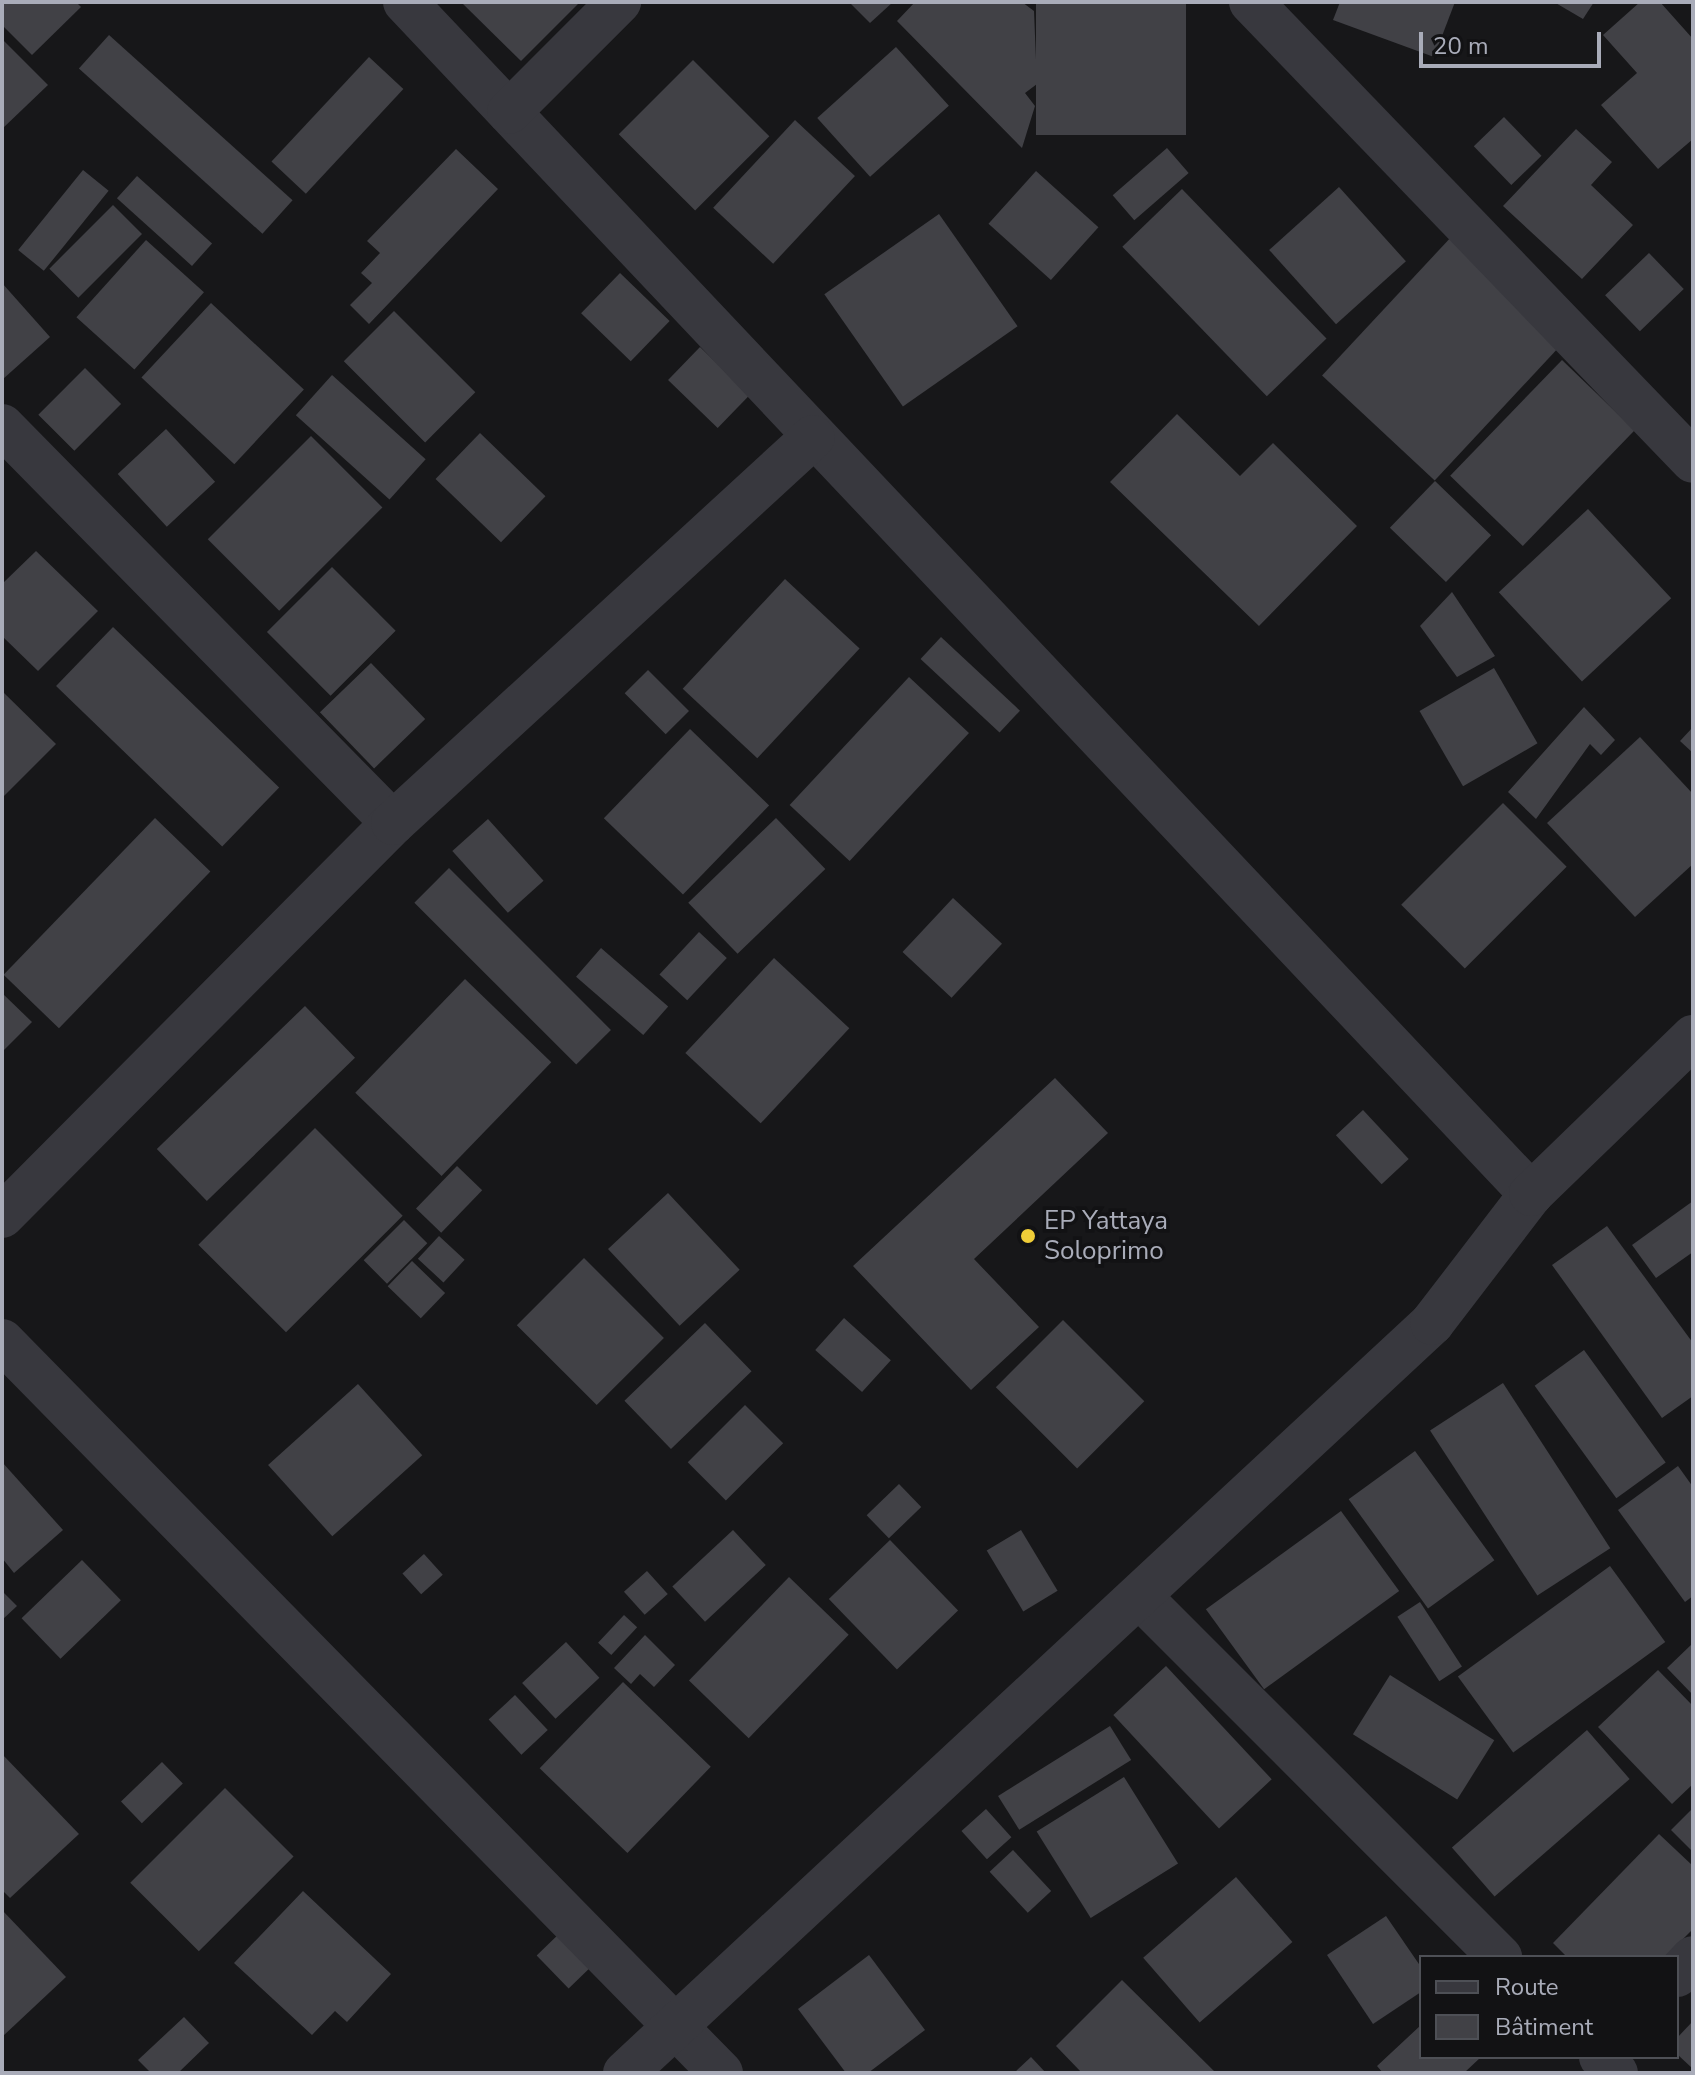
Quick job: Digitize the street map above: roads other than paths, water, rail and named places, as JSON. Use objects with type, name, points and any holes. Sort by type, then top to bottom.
[{"type":"street","points":[[405,2],[1531,1194]]},
{"type":"street","points":[[509,112],[619,2]]},
{"type":"street","points":[[1251,2],[1693,461]]},
{"type":"street","points":[[2,426],[393,823]]},
{"type":"street","points":[[2,1216],[393,823],[813,437]]},
{"type":"street","points":[[625,2073],[1141,1598],[1432,1323],[1531,1194],[1693,1037]]},
{"type":"street","points":[[2,1341],[721,2073]]},
{"type":"street","points":[[1141,1598],[1498,1955]]},
{"type":"street","points":[[1679,1973],[1693,1958]]},
{"type":"place","name":"EP Yattaya Soloprimo","points":[[1028,1236]]}]
